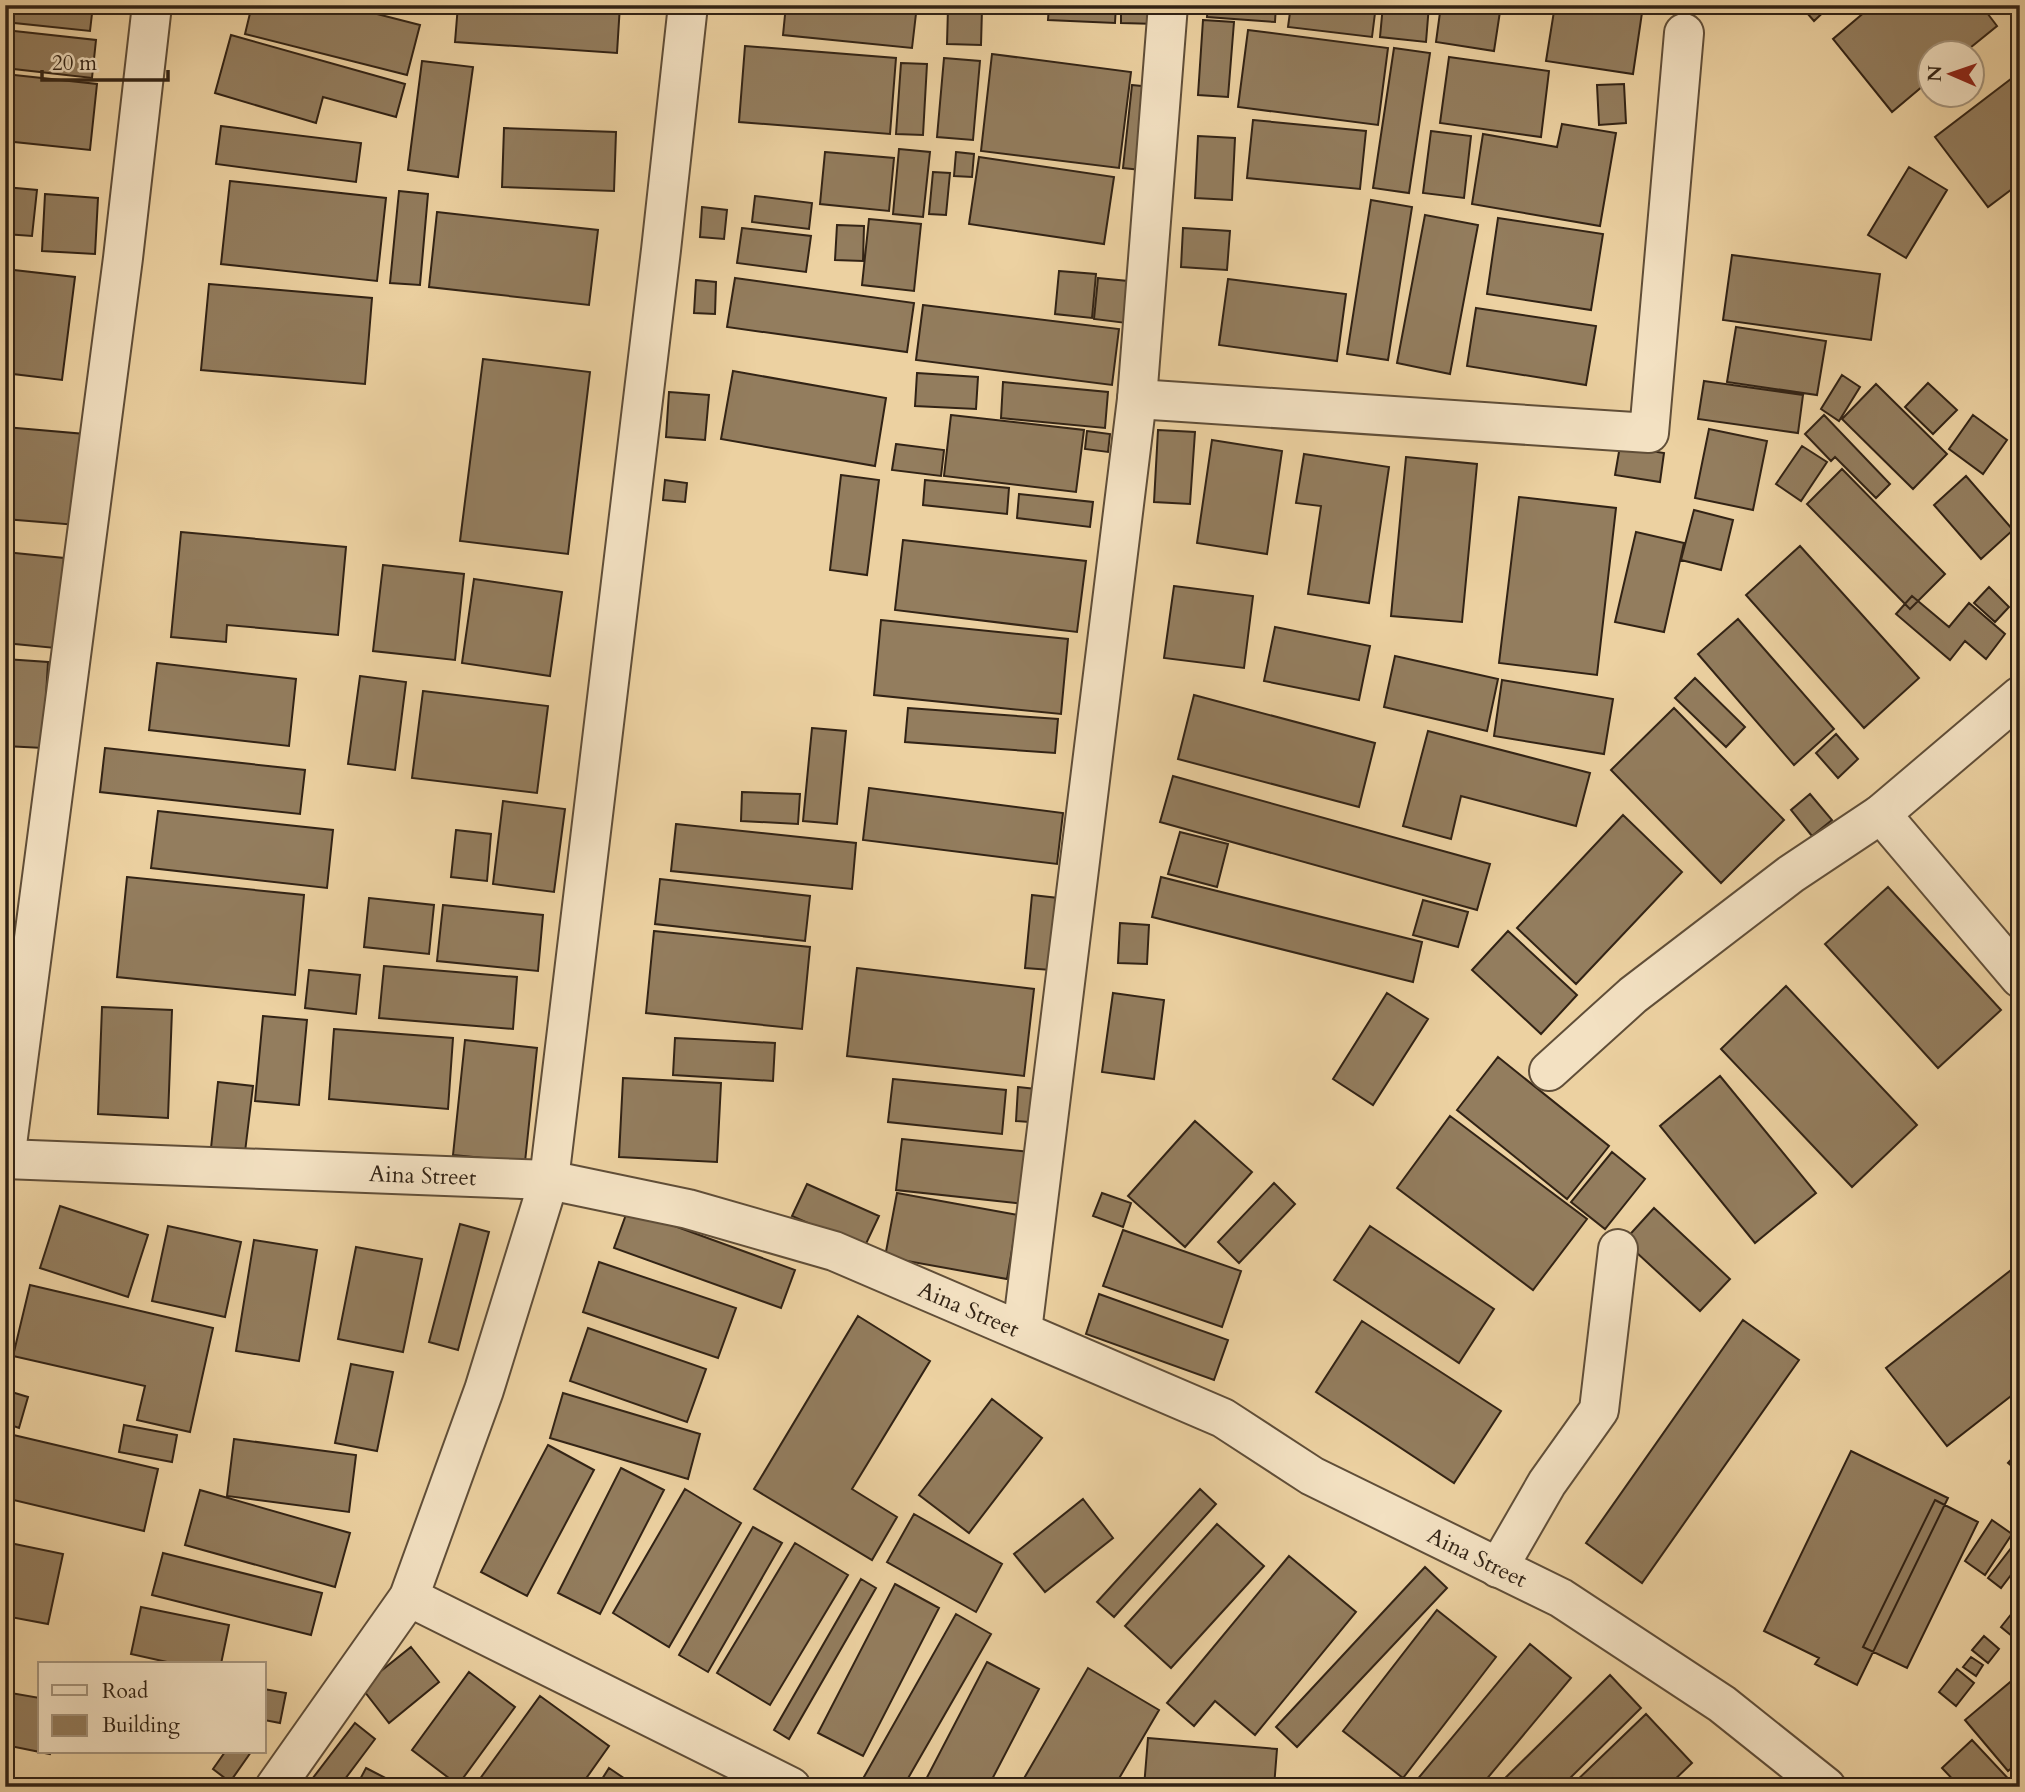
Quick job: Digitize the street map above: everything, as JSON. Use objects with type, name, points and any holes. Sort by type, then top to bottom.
[{"type":"street","points":[[5,1159],[117,300],[152,5]]},
{"type":"street","points":[[275,1787],[409,1597],[484,1390],[549,1180],[688,5]]},
{"type":"street","points":[[1022,1331],[1137,399],[1168,5]]},
{"type":"street","points":[[1137,399],[1649,433],[1684,33]]},
{"type":"street","points":[[1549,1071],[1633,995],[1791,874],[1881,814],[2020,696]]},
{"type":"street","points":[[1881,814],[2020,978]]},
{"type":"street","name":"Aina Street","points":[[5,1159],[549,1180],[688,1209],[834,1251],[1223,1418],[1312,1476],[1561,1598],[1722,1704],[1826,1787]]},
{"type":"street","points":[[1498,1568],[1548,1483],[1599,1410],[1618,1249]]},
{"type":"street","points":[[409,1597],[791,1787]]},
{"type":"building","points":[[5,5],[93,5],[90,31],[5,22]]},
{"type":"building","points":[[252,5],[342,5],[420,25],[407,75],[245,34]]},
{"type":"building","points":[[458,5],[620,5],[617,53],[455,42]]},
{"type":"building","points":[[786,5],[917,5],[912,48],[783,35]]},
{"type":"building","points":[[995,5],[1044,5],[1043,11]]},
{"type":"building","points":[[1049,5],[1116,5],[1115,23],[1048,20]]},
{"type":"building","points":[[1121,5],[1158,5],[1157,24],[1121,23]]},
{"type":"building","points":[[1208,5],[1276,5],[1275,22],[1207,17]]},
{"type":"building","points":[[1291,5],[1376,5],[1372,37],[1288,27]]},
{"type":"building","points":[[1383,5],[1429,5],[1426,42],[1380,37]]},
{"type":"building","points":[[1441,5],[1501,5],[1494,51],[1436,42]]},
{"type":"building","points":[[1555,5],[1643,6],[1633,74],[1546,61]]},
{"type":"building","points":[[1800,5],[1831,5],[1814,21]]},
{"type":"building","points":[[1873,5],[1981,5],[1997,26],[1982,38],[1916,38],[1916,92],[1892,112],[1833,39]]},
{"type":"building","points":[[948,8],[982,9],[981,45],[947,44]]},
{"type":"building","points":[[1203,20],[1234,22],[1228,97],[1198,95]]},
{"type":"building","points":[[5,30],[96,40],[92,78],[5,68]]},
{"type":"building","points":[[1248,30],[1388,48],[1378,125],[1238,107]]},
{"type":"building","points":[[231,35],[405,84],[396,117],[323,97],[316,123],[215,93]]},
{"type":"building","points":[[745,46],[896,58],[890,134],[739,122]]},
{"type":"building","points":[[1394,48],[1430,53],[1409,193],[1373,188]]},
{"type":"building","points":[[992,54],[1131,72],[1119,168],[981,151]]},
{"type":"building","points":[[1449,57],[1549,71],[1541,137],[1440,123]]},
{"type":"building","points":[[944,58],[980,61],[973,140],[937,137]]},
{"type":"building","points":[[422,61],[473,67],[458,177],[408,170]]},
{"type":"building","points":[[901,63],[927,64],[923,135],[896,134]]},
{"type":"building","points":[[2020,72],[2020,183],[1988,207],[1935,137],[1973,108],[1986,108],[1986,98]]},
{"type":"building","points":[[5,74],[97,84],[90,150],[5,141]]},
{"type":"building","points":[[1624,84],[1626,123],[1599,125],[1597,85]]},
{"type":"building","points":[[1132,85],[1151,87],[1141,170],[1123,168]]},
{"type":"building","points":[[1253,120],[1366,131],[1360,189],[1247,178]]},
{"type":"building","points":[[1562,124],[1616,133],[1600,226],[1472,204],[1483,134],[1557,147]]},
{"type":"building","points":[[221,126],[361,143],[356,182],[216,164]]},
{"type":"building","points":[[504,128],[616,132],[614,191],[502,187]]},
{"type":"building","points":[[1431,131],[1471,136],[1464,198],[1423,193]]},
{"type":"building","points":[[1198,136],[1235,138],[1232,200],[1195,198]]},
{"type":"building","points":[[899,149],[930,152],[923,217],[893,214]]},
{"type":"building","points":[[825,152],[894,158],[889,211],[820,204]]},
{"type":"building","points":[[956,152],[974,154],[972,177],[954,176]]},
{"type":"building","points":[[979,157],[1114,177],[1104,244],[969,224]]},
{"type":"building","points":[[1909,167],[1947,190],[1906,258],[1868,235]]},
{"type":"building","points":[[933,172],[950,173],[946,215],[929,214]]},
{"type":"building","points":[[230,181],[386,198],[377,281],[221,264]]},
{"type":"building","points":[[5,187],[37,190],[32,236],[5,234]]},
{"type":"building","points":[[399,191],[428,194],[420,285],[390,283]]},
{"type":"building","points":[[45,194],[98,198],[95,254],[42,251]]},
{"type":"building","points":[[755,196],[812,203],[809,229],[752,222]]},
{"type":"building","points":[[1371,200],[1412,207],[1388,360],[1347,354]]},
{"type":"building","points":[[702,207],[727,210],[724,239],[700,237]]},
{"type":"building","points":[[437,212],[598,230],[589,305],[429,287]]},
{"type":"building","points":[[1425,215],[1478,225],[1450,374],[1397,363]]},
{"type":"building","points":[[1498,218],[1603,234],[1591,310],[1487,294]]},
{"type":"building","points":[[869,219],[921,224],[914,291],[862,285]]},
{"type":"building","points":[[837,225],[864,226],[863,261],[835,260]]},
{"type":"building","points":[[742,228],[811,236],[806,272],[737,263]]},
{"type":"building","points":[[1183,228],[1230,231],[1227,270],[1181,267]]},
{"type":"building","points":[[1732,255],[1880,274],[1871,340],[1723,320]]},
{"type":"building","points":[[5,269],[75,277],[62,380],[5,373]]},
{"type":"building","points":[[1059,271],[1096,274],[1092,318],[1055,314]]},
{"type":"building","points":[[735,278],[914,303],[907,352],[727,327]]},
{"type":"building","points":[[1098,278],[1138,282],[1134,324],[1094,319]]},
{"type":"building","points":[[1228,279],[1346,294],[1337,361],[1219,345]]},
{"type":"building","points":[[696,280],[716,282],[715,314],[694,313]]},
{"type":"building","points":[[209,284],[372,298],[365,384],[201,370]]},
{"type":"building","points":[[923,305],[1119,329],[1112,385],[916,360]]},
{"type":"building","points":[[1476,308],[1596,326],[1586,385],[1467,366]]},
{"type":"building","points":[[1736,327],[1826,341],[1817,395],[1727,382]]},
{"type":"building","points":[[483,359],[590,372],[568,554],[460,541]]},
{"type":"building","points":[[733,371],[886,398],[875,466],[721,439]]},
{"type":"building","points":[[917,373],[978,377],[976,409],[915,406]]},
{"type":"building","points":[[1842,375],[1860,387],[1839,421],[1821,409]]},
{"type":"building","points":[[1704,381],[1803,395],[1798,433],[1698,419]]},
{"type":"building","points":[[1003,382],[1108,392],[1105,428],[1001,418]]},
{"type":"building","points":[[1928,383],[1957,410],[1933,434],[1905,407]]},
{"type":"building","points":[[1876,384],[1947,454],[1913,489],[1842,419]]},
{"type":"building","points":[[669,392],[709,395],[705,440],[666,437]]},
{"type":"building","points":[[951,415],[1084,430],[1076,492],[944,476]]},
{"type":"building","points":[[1824,415],[1890,484],[1876,498],[1835,457],[1831,461],[1805,434]]},
{"type":"building","points":[[1973,415],[2007,440],[1983,474],[1949,449]]},
{"type":"building","points":[[5,427],[85,434],[77,525],[5,519]]},
{"type":"building","points":[[1709,429],[1767,441],[1753,510],[1695,498]]},
{"type":"building","points":[[1158,430],[1195,432],[1190,504],[1154,502]]},
{"type":"building","points":[[1087,431],[1110,434],[1108,452],[1085,449]]},
{"type":"building","points":[[1212,440],[1282,451],[1267,554],[1197,543]]},
{"type":"building","points":[[896,444],[944,450],[941,476],[892,470]]},
{"type":"building","points":[[1620,446],[1664,453],[1660,482],[1615,475]]},
{"type":"building","points":[[1802,446],[1827,462],[1801,501],[1776,484]]},
{"type":"building","points":[[1304,454],[1389,467],[1369,603],[1308,594],[1321,506],[1296,503]]},
{"type":"building","points":[[1406,457],[1477,464],[1462,622],[1391,616]]},
{"type":"building","points":[[1842,469],[1945,574],[1910,609],[1807,504]]},
{"type":"building","points":[[841,475],[879,480],[867,575],[830,570]]},
{"type":"building","points":[[1966,476],[2013,530],[1981,559],[1934,505]]},
{"type":"building","points":[[665,480],[687,483],[685,502],[663,500]]},
{"type":"building","points":[[925,480],[1009,488],[1007,514],[923,505]]},
{"type":"building","points":[[1019,494],[1093,502],[1090,527],[1017,518]]},
{"type":"building","points":[[1519,497],[1616,508],[1597,675],[1499,663]]},
{"type":"building","points":[[1694,510],[1733,520],[1721,570],[1681,560]]},
{"type":"building","points":[[181,532],[346,547],[338,635],[227,625],[226,642],[171,637]]},
{"type":"building","points":[[1636,532],[1684,543],[1664,632],[1615,622]]},
{"type":"building","points":[[903,540],[1086,561],[1077,632],[895,610]]},
{"type":"building","points":[[1800,546],[1919,678],[1864,728],[1746,595]]},
{"type":"building","points":[[5,552],[64,558],[55,648],[5,643]]},
{"type":"building","points":[[383,565],[464,574],[455,660],[373,651]]},
{"type":"building","points":[[474,579],[562,592],[550,676],[462,663]]},
{"type":"building","points":[[1174,586],[1253,596],[1244,668],[1164,658]]},
{"type":"building","points":[[1989,587],[2009,607],[1995,622],[1974,603]]},
{"type":"building","points":[[1912,596],[1949,627],[1969,603],[2005,634],[1986,659],[1965,641],[1950,660],[1896,614]]},
{"type":"building","points":[[1738,619],[1834,729],[1794,765],[1698,654]]},
{"type":"building","points":[[881,620],[1068,639],[1061,714],[874,695]]},
{"type":"building","points":[[1275,627],[1370,646],[1359,700],[1264,681]]},
{"type":"building","points":[[1395,656],[1498,679],[1487,731],[1384,707]]},
{"type":"building","points":[[5,659],[48,662],[43,748],[5,746]]},
{"type":"building","points":[[157,663],[296,679],[289,746],[149,730]]},
{"type":"building","points":[[360,676],[406,682],[395,770],[348,764]]},
{"type":"building","points":[[1695,678],[1745,727],[1726,747],[1675,698]]},
{"type":"building","points":[[1502,680],[1613,699],[1604,754],[1494,736]]},
{"type":"building","points":[[423,691],[548,706],[537,793],[412,778]]},
{"type":"building","points":[[1194,695],[1375,743],[1359,807],[1178,759]]},
{"type":"building","points":[[908,708],[1058,719],[1055,753],[905,742]]},
{"type":"building","points":[[1674,708],[1784,820],[1721,883],[1611,770]]},
{"type":"building","points":[[812,728],[846,731],[837,824],[803,821]]},
{"type":"building","points":[[1428,731],[1590,773],[1576,826],[1461,796],[1451,839],[1403,826]]},
{"type":"building","points":[[1836,734],[1858,759],[1838,778],[1816,753]]},
{"type":"building","points":[[105,748],[305,770],[300,814],[100,792]]},
{"type":"building","points":[[1173,776],[1490,864],[1477,910],[1160,822]]},
{"type":"building","points":[[869,788],[1063,813],[1057,864],[863,840]]},
{"type":"building","points":[[742,792],[800,794],[798,824],[741,821]]},
{"type":"building","points":[[1810,794],[1832,820],[1812,836],[1791,810]]},
{"type":"building","points":[[503,801],[565,809],[554,892],[493,884]]},
{"type":"building","points":[[158,811],[333,830],[327,888],[151,868]]},
{"type":"building","points":[[1623,815],[1682,872],[1576,984],[1517,928]]},
{"type":"building","points":[[676,824],[856,843],[852,889],[671,871]]},
{"type":"building","points":[[456,830],[491,834],[487,881],[451,877]]},
{"type":"building","points":[[1180,832],[1228,844],[1217,887],[1168,874]]},
{"type":"building","points":[[127,877],[304,895],[295,995],[117,977]]},
{"type":"building","points":[[1161,877],[1422,942],[1413,982],[1152,917]]},
{"type":"building","points":[[660,879],[810,896],[805,941],[655,924]]},
{"type":"building","points":[[1888,887],[2001,1010],[1938,1068],[1825,944]]},
{"type":"building","points":[[1032,895],[1058,898],[1051,970],[1025,968]]},
{"type":"building","points":[[369,898],[434,905],[429,954],[364,947]]},
{"type":"building","points":[[1423,900],[1468,912],[1458,947],[1413,935]]},
{"type":"building","points":[[443,905],[543,915],[538,971],[437,961]]},
{"type":"building","points":[[1120,923],[1149,925],[1147,964],[1118,963]]},
{"type":"building","points":[[654,931],[810,947],[802,1029],[646,1013]]},
{"type":"building","points":[[1508,931],[1577,995],[1541,1034],[1472,970]]},
{"type":"building","points":[[384,966],[517,977],[513,1029],[379,1018]]},
{"type":"building","points":[[857,968],[1034,989],[1024,1076],[847,1056]]},
{"type":"building","points":[[309,970],[360,975],[356,1014],[305,1008]]},
{"type":"building","points":[[1786,986],[1917,1125],[1852,1187],[1721,1049]]},
{"type":"building","points":[[1113,993],[1164,1000],[1154,1079],[1102,1072]]},
{"type":"building","points":[[1387,993],[1428,1019],[1373,1105],[1333,1079]]},
{"type":"building","points":[[102,1007],[172,1010],[168,1118],[98,1114]]},
{"type":"building","points":[[263,1016],[307,1020],[299,1105],[255,1101]]},
{"type":"building","points":[[334,1029],[453,1038],[448,1109],[329,1099]]},
{"type":"building","points":[[675,1038],[775,1043],[773,1081],[673,1075]]},
{"type":"building","points":[[465,1040],[537,1048],[525,1162],[453,1155]]},
{"type":"building","points":[[1498,1057],[1609,1146],[1567,1199],[1457,1110]]},
{"type":"building","points":[[1720,1076],[1816,1193],[1755,1243],[1660,1126]]},
{"type":"building","points":[[623,1078],[721,1083],[717,1162],[619,1157]]},
{"type":"building","points":[[893,1079],[1006,1090],[1002,1134],[888,1122]]},
{"type":"building","points":[[218,1082],[253,1086],[245,1152],[211,1148]]},
{"type":"building","points":[[1018,1087],[1045,1090],[1043,1123],[1016,1121]]},
{"type":"building","points":[[1450,1116],[1587,1219],[1533,1290],[1397,1188]]},
{"type":"building","points":[[1195,1121],[1252,1172],[1185,1247],[1128,1196]]},
{"type":"building","points":[[902,1139],[1030,1152],[1025,1204],[896,1190]]},
{"type":"building","points":[[1612,1152],[1645,1179],[1605,1229],[1571,1202]]},
{"type":"building","points":[[1274,1183],[1295,1204],[1239,1263],[1218,1242]]},
{"type":"building","points":[[807,1184],[879,1216],[864,1248],[792,1216]]},
{"type":"building","points":[[897,1193],[1018,1215],[1007,1279],[885,1257]]},
{"type":"building","points":[[1102,1193],[1131,1203],[1123,1227],[1093,1216]]},
{"type":"building","points":[[60,1206],[148,1235],[128,1297],[40,1268]]},
{"type":"building","points":[[1654,1208],[1730,1279],[1700,1311],[1624,1241]]},
{"type":"building","points":[[628,1209],[795,1270],[781,1308],[614,1248]]},
{"type":"building","points":[[460,1224],[489,1232],[458,1350],[429,1342]]},
{"type":"building","points":[[168,1226],[241,1242],[225,1317],[152,1301]]},
{"type":"building","points":[[1370,1226],[1494,1309],[1459,1363],[1334,1280]]},
{"type":"building","points":[[1123,1230],[1241,1271],[1222,1327],[1103,1286]]},
{"type":"building","points":[[254,1240],[317,1250],[299,1361],[236,1351]]},
{"type":"building","points":[[356,1247],[422,1259],[403,1352],[338,1339]]},
{"type":"building","points":[[599,1262],[736,1308],[718,1358],[583,1312]]},
{"type":"building","points":[[2020,1263],[2020,1389],[1947,1446],[1886,1368]]},
{"type":"building","points":[[30,1285],[213,1328],[190,1432],[137,1420],[145,1386],[13,1356]]},
{"type":"building","points":[[1099,1294],[1228,1340],[1214,1380],[1086,1334]]},
{"type":"building","points":[[858,1316],[930,1361],[852,1489],[897,1517],[872,1560],[754,1489]]},
{"type":"building","points":[[1743,1320],[1799,1360],[1642,1583],[1586,1543]]},
{"type":"building","points":[[1362,1321],[1501,1411],[1454,1483],[1316,1392]]},
{"type":"building","points":[[588,1328],[706,1369],[687,1422],[570,1381]]},
{"type":"building","points":[[351,1364],[393,1372],[377,1451],[335,1443]]},
{"type":"building","points":[[5,1390],[28,1397],[19,1428],[5,1423]]},
{"type":"building","points":[[563,1393],[700,1434],[688,1479],[550,1438]]},
{"type":"building","points":[[992,1399],[1042,1438],[969,1533],[919,1495]]},
{"type":"building","points":[[124,1425],[177,1435],[172,1462],[119,1452]]},
{"type":"building","points":[[5,1433],[158,1469],[144,1531],[5,1498]]},
{"type":"building","points":[[234,1439],[356,1455],[349,1512],[227,1496]]},
{"type":"building","points":[[548,1445],[594,1470],[527,1596],[481,1572]]},
{"type":"building","points":[[1851,1451],[1948,1498],[1857,1685],[1815,1664],[1819,1658],[1764,1631]]},
{"type":"building","points":[[2020,1453],[2020,1473],[2008,1463]]},
{"type":"building","points":[[621,1468],[664,1490],[600,1614],[558,1593]]},
{"type":"building","points":[[685,1489],[741,1523],[669,1647],[613,1613]]},
{"type":"building","points":[[1200,1489],[1216,1504],[1114,1617],[1097,1602]]},
{"type":"building","points":[[200,1490],[350,1533],[335,1587],[185,1545]]},
{"type":"building","points":[[1083,1499],[1113,1538],[1045,1592],[1014,1554]]},
{"type":"building","points":[[1935,1500],[1978,1522],[1907,1668],[1863,1647]]},
{"type":"building","points":[[914,1514],[1002,1564],[976,1612],[887,1562]]},
{"type":"building","points":[[1992,1520],[2012,1534],[1985,1575],[1965,1561]]},
{"type":"building","points":[[1217,1524],[1264,1566],[1171,1668],[1125,1626]]},
{"type":"building","points":[[753,1527],[782,1543],[708,1672],[679,1655]]},
{"type":"building","points":[[5,1542],[63,1554],[48,1624],[5,1616]]},
{"type":"building","points":[[795,1543],[848,1575],[770,1705],[717,1673]]},
{"type":"building","points":[[2012,1547],[2020,1553],[2020,1563],[2001,1588],[1988,1578]]},
{"type":"building","points":[[163,1553],[322,1593],[311,1635],[152,1595]]},
{"type":"building","points":[[1289,1556],[1356,1612],[1255,1735],[1215,1701],[1194,1726],[1167,1703]]},
{"type":"building","points":[[1425,1567],[1447,1588],[1297,1747],[1276,1727]]},
{"type":"building","points":[[861,1579],[876,1588],[789,1739],[774,1730]]},
{"type":"building","points":[[895,1584],[939,1608],[863,1756],[818,1733]]},
{"type":"building","points":[[2020,1603],[2020,1630],[2013,1637],[2001,1627]]},
{"type":"building","points":[[141,1607],[229,1625],[221,1662],[167,1662],[131,1654]]},
{"type":"building","points":[[1437,1610],[1496,1657],[1403,1778],[1343,1731]]},
{"type":"building","points":[[956,1614],[991,1634],[903,1787],[865,1787],[860,1784]]},
{"type":"building","points":[[1984,1636],[1999,1649],[1988,1663],[1972,1650]]},
{"type":"building","points":[[1530,1644],[1571,1678],[1480,1787],[1411,1787]]},
{"type":"building","points":[[411,1647],[439,1682],[389,1723],[361,1687]]},
{"type":"building","points":[[1971,1657],[1983,1665],[1976,1676],[1963,1667]]},
{"type":"building","points":[[987,1662],[1039,1689],[988,1787],[922,1787]]},
{"type":"building","points":[[1088,1668],[1159,1710],[1114,1787],[1019,1787]]},
{"type":"building","points":[[1957,1669],[1974,1683],[1956,1706],[1939,1692]]},
{"type":"building","points":[[469,1672],[515,1707],[458,1785],[412,1750]]},
{"type":"building","points":[[1610,1675],[1641,1708],[1561,1787],[1496,1787]]},
{"type":"building","points":[[2015,1678],[2020,1684],[2020,1761],[2008,1771],[1965,1720]]},
{"type":"building","points":[[266,1689],[286,1693],[280,1723],[266,1720]]},
{"type":"building","points":[[5,1692],[38,1698],[38,1752],[5,1745]]},
{"type":"building","points":[[540,1696],[609,1746],[580,1787],[474,1787]]},
{"type":"building","points":[[1646,1714],[1692,1763],[1667,1787],[1570,1787]]},
{"type":"building","points":[[355,1723],[375,1739],[339,1787],[306,1787]]},
{"type":"building","points":[[1148,1738],[1277,1749],[1274,1787],[1144,1787]]},
{"type":"building","points":[[1972,1740],[2016,1787],[1960,1787],[1942,1768]]},
{"type":"building","points":[[224,1754],[250,1754],[230,1782],[213,1769]]},
{"type":"building","points":[[366,1768],[403,1787],[356,1787]]},
{"type":"building","points":[[609,1768],[637,1787],[597,1787]]}]
